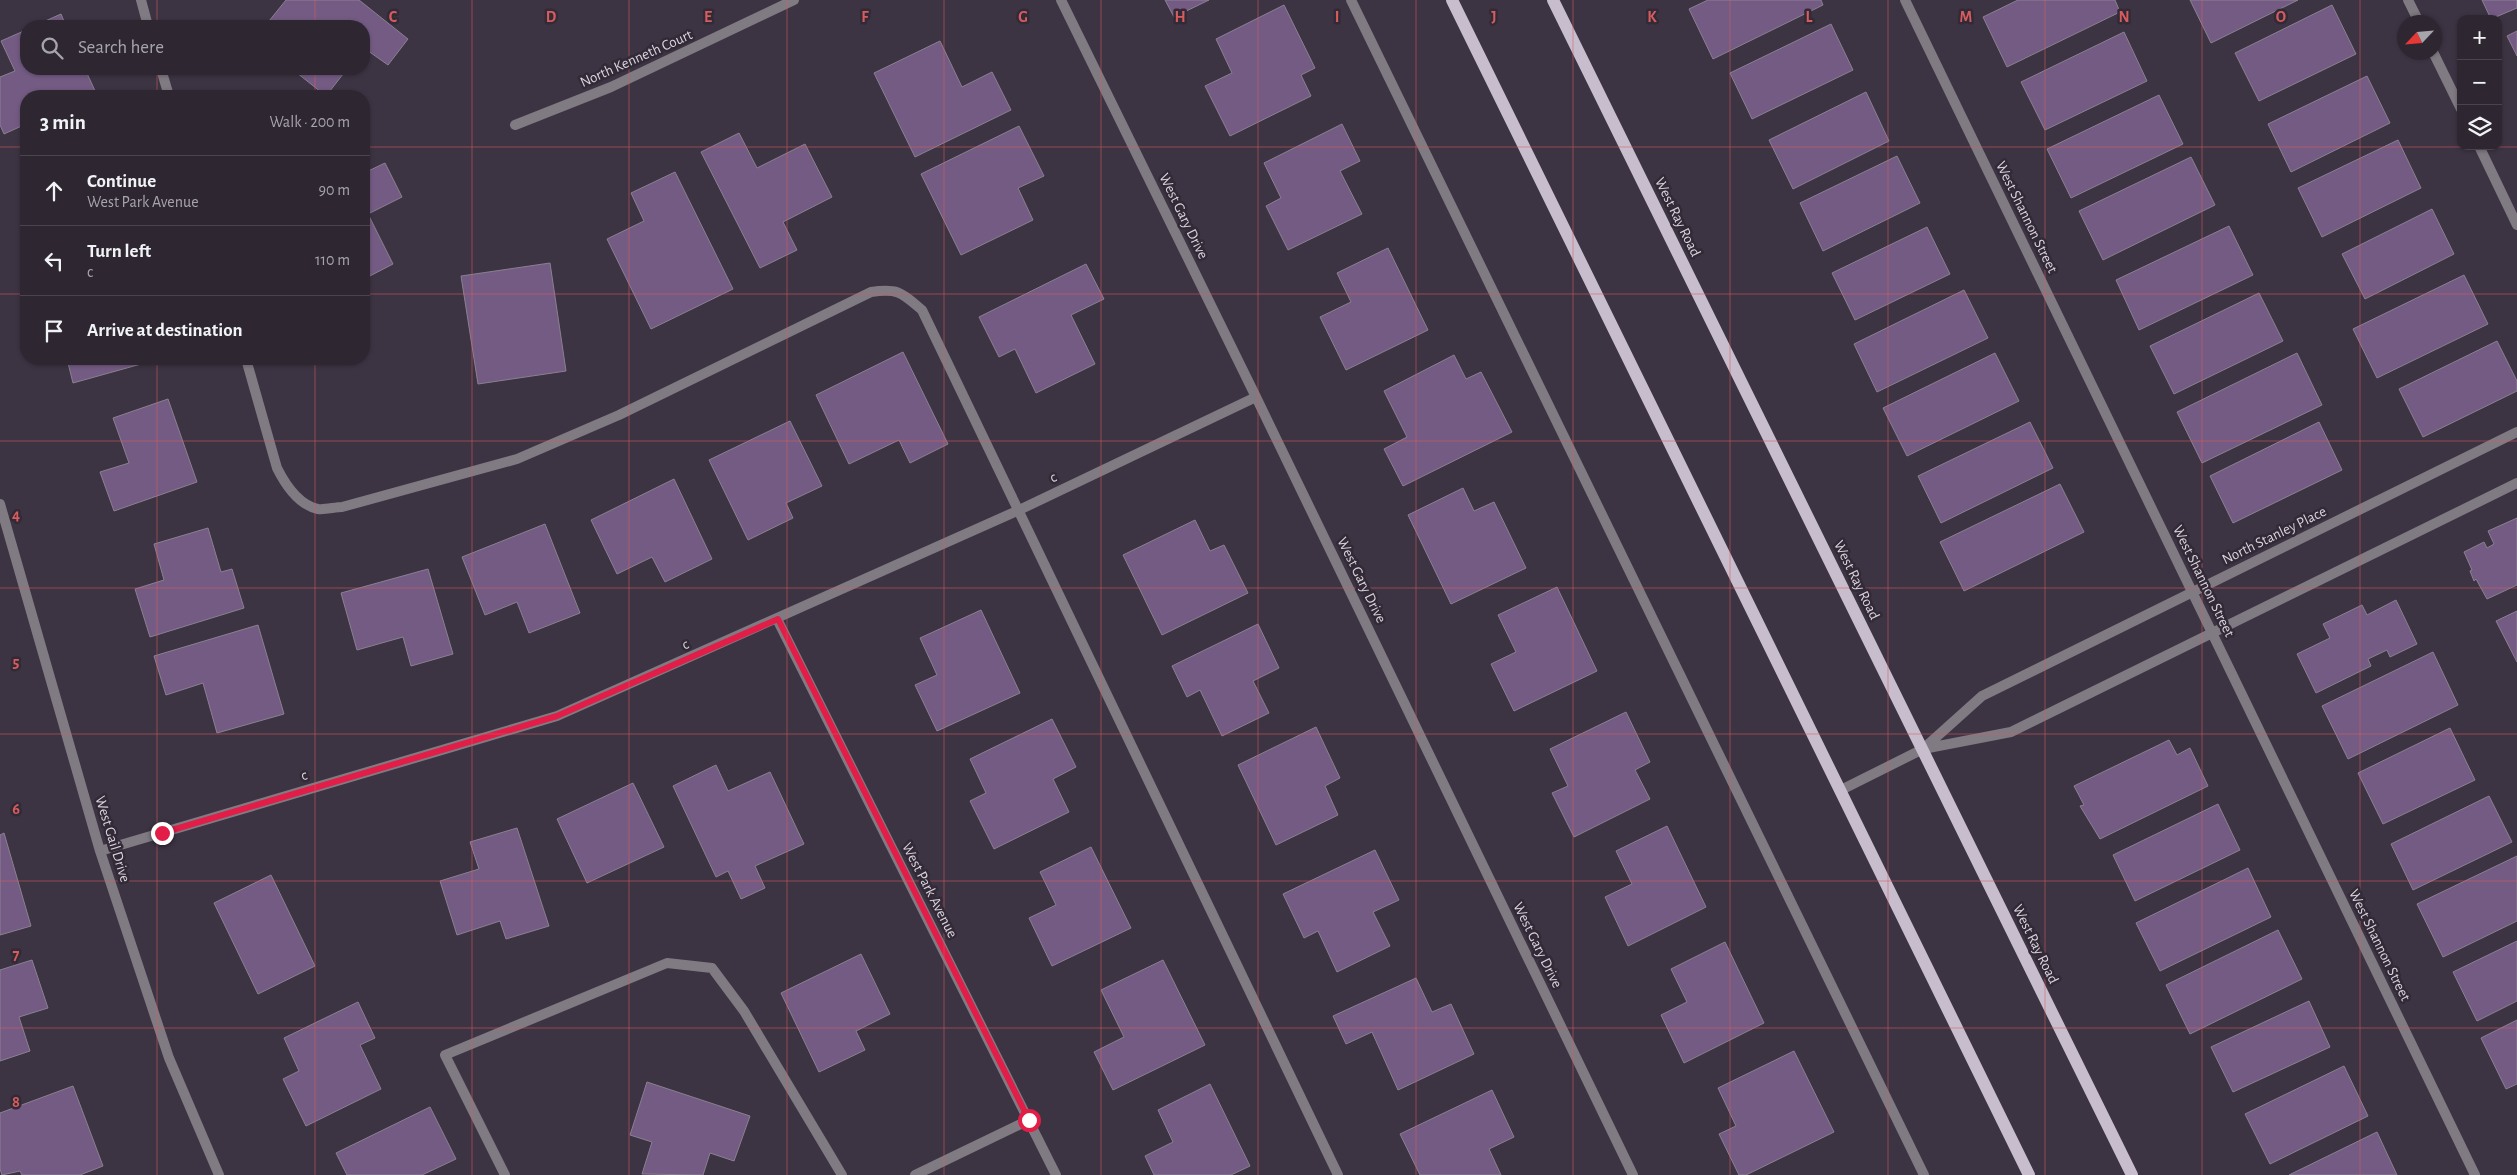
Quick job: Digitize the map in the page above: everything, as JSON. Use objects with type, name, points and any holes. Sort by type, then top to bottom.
[{"type":"main road","points":[[1452,0],[2030,1175]]},
{"type":"main road","name":"West Ray Road","points":[[1553,0],[2132,1175]]},
{"type":"street","points":[[141,0],[146,20]]},
{"type":"street","name":"North Kenneth Court","points":[[515,125],[611,86],[776,4],[794,0]]},
{"type":"street","name":"West Gary Drive","points":[[1061,0],[1256,397],[1633,1175]]},
{"type":"street","points":[[1351,0],[1924,1175]]},
{"type":"street","name":"West Shannon Street","points":[[1905,0],[2475,1175]]},
{"type":"street","points":[[2408,0],[2416,15]]},
{"type":"street","points":[[2437,60],[2459,105]]},
{"type":"street","points":[[163,75],[167,90]]},
{"type":"street","points":[[2481,150],[2517,225]]},
{"type":"street","points":[[248,365],[277,468],[285,484],[300,499],[318,509],[342,507],[517,459],[619,415],[872,292],[891,289],[906,296],[922,310],[1017,511],[1338,1175]]},
{"type":"street","name":"c","points":[[100,851],[557,716],[1017,511],[1256,397]]},
{"type":"street","name":"North Stanley Place","points":[[1923,750],[1982,696],[2517,432]]},
{"type":"street","name":"North Stanley Place","points":[[1841,790],[1923,750],[2012,732],[2517,483]]},
{"type":"street","name":"West Gail Drive","points":[[0,504],[100,851],[169,1058],[219,1175]]},
{"type":"street","name":"West Park Avenue","points":[[778,619],[1056,1175]]},
{"type":"street","points":[[505,1175],[445,1055],[667,963],[712,968],[744,1011],[842,1175]]},
{"type":"street","points":[[915,1175],[1029,1120]]},
{"type":"building","points":[[286,0],[359,0],[408,39],[388,65],[370,52],[370,20],[270,20]]},
{"type":"building","points":[[1165,0],[1209,0],[1174,17]]},
{"type":"building","points":[[1708,0],[1821,0],[1823,5],[1713,59],[1689,9]]},
{"type":"building","points":[[2018,0],[2115,0],[2120,12],[2007,67],[1983,17]]},
{"type":"building","points":[[2190,0],[2298,0],[2211,43]]},
{"type":"building","points":[[2482,0],[2517,0],[2517,8],[2500,15],[2489,15]]},
{"type":"building","points":[[1284,5],[1315,68],[1301,75],[1311,96],[1230,136],[1205,86],[1232,73],[1216,39]]},
{"type":"building","points":[[2332,5],[2356,54],[2259,101],[2235,53]]},
{"type":"building","points":[[61,14],[64,20],[48,20]]},
{"type":"building","points":[[1831,24],[1853,70],[1752,119],[1730,73]]},
{"type":"building","points":[[2517,31],[2517,56],[2507,36]]},
{"type":"building","points":[[2124,32],[2147,81],[2045,130],[2021,82]]},
{"type":"building","points":[[20,33],[20,75],[88,75],[95,90],[20,90],[20,127],[4,134],[0,125],[0,77],[15,71],[1,41]]},
{"type":"building","points":[[940,41],[962,87],[992,72],[1011,110],[915,157],[874,73]]},
{"type":"building","points":[[300,75],[342,75],[331,90],[318,90]]},
{"type":"building","points":[[2367,76],[2390,123],[2291,172],[2268,124]]},
{"type":"building","points":[[1866,92],[1889,141],[1793,189],[1769,140]]},
{"type":"building","points":[[2159,95],[2183,144],[2071,198],[2047,149]]},
{"type":"building","points":[[1342,124],[1360,161],[1340,171],[1362,214],[1288,250],[1266,206],[1281,198],[1264,163]]},
{"type":"building","points":[[1019,126],[1044,176],[1018,188],[1033,220],[961,255],[921,174]]},
{"type":"building","points":[[739,133],[757,168],[805,144],[832,197],[783,222],[797,250],[760,268],[701,152]]},
{"type":"building","points":[[2398,140],[2421,188],[2322,237],[2298,188]]},
{"type":"building","points":[[1897,156],[1920,203],[1823,251],[1800,203]]},
{"type":"building","points":[[2191,157],[2215,205],[2103,260],[2079,211]]},
{"type":"building","points":[[385,163],[402,197],[370,213],[370,170]]},
{"type":"building","points":[[675,172],[733,289],[651,329],[607,239],[644,221],[631,193]]},
{"type":"building","points":[[2432,209],[2454,254],[2365,299],[2342,254]]},
{"type":"building","points":[[370,218],[393,264],[370,276]]},
{"type":"building","points":[[2229,226],[2253,275],[2139,330],[2116,280]]},
{"type":"building","points":[[1927,227],[1950,274],[1855,320],[1832,273]]},
{"type":"building","points":[[1388,248],[1428,330],[1346,370],[1320,317],[1351,302],[1337,273]]},
{"type":"building","points":[[550,263],[566,371],[478,384],[461,276]]},
{"type":"building","points":[[1086,264],[1104,299],[1071,315],[1095,364],[1036,393],[1015,349],[999,357],[979,317]]},
{"type":"building","points":[[2464,275],[2488,324],[2377,378],[2353,329]]},
{"type":"building","points":[[1964,290],[1988,338],[1877,392],[1854,344]]},
{"type":"building","points":[[2259,293],[2283,341],[2174,394],[2150,346]]},
{"type":"building","points":[[2497,341],[2517,381],[2517,391],[2423,437],[2399,389]]},
{"type":"building","points":[[903,352],[948,444],[910,463],[899,440],[849,464],[816,395]]},
{"type":"building","points":[[1995,353],[2019,401],[1907,456],[1883,408]]},
{"type":"building","points":[[2297,353],[2322,405],[2202,463],[2177,412]]},
{"type":"building","points":[[1454,355],[1466,379],[1481,372],[1512,432],[1403,486],[1384,449],[1407,437],[1384,391]]},
{"type":"building","points":[[68,365],[138,365],[73,383]]},
{"type":"building","points":[[168,399],[197,482],[114,511],[100,472],[129,463],[113,418]]},
{"type":"building","points":[[790,421],[822,486],[786,503],[793,518],[748,540],[709,460]]},
{"type":"building","points":[[2030,422],[2053,468],[1941,523],[1918,476]]},
{"type":"building","points":[[2319,422],[2342,470],[2233,523],[2210,476]]},
{"type":"building","points":[[674,479],[712,559],[665,582],[652,557],[617,574],[591,520]]},
{"type":"building","points":[[2060,484],[2084,532],[1964,591],[1940,542]]},
{"type":"building","points":[[1463,488],[1474,511],[1494,502],[1526,568],[1451,604],[1408,515]]},
{"type":"building","points":[[2517,518],[2517,585],[2487,599],[2476,579],[2474,581],[2470,571],[2472,570],[2464,552],[2484,542],[2487,548],[2494,544],[2488,531]]},
{"type":"building","points":[[1195,520],[1210,551],[1224,545],[1248,593],[1162,635],[1123,555]]},
{"type":"building","points":[[545,524],[580,613],[529,633],[517,602],[485,615],[462,557]]},
{"type":"building","points":[[208,528],[221,572],[232,569],[244,608],[150,637],[135,589],[164,580],[154,544]]},
{"type":"building","points":[[428,569],[453,654],[411,666],[403,637],[357,650],[341,593]]},
{"type":"building","points":[[1557,587],[1597,671],[1514,711],[1491,664],[1516,652],[1498,615]]},
{"type":"building","points":[[2396,600],[2417,644],[2390,657],[2387,650],[2368,659],[2371,666],[2316,693],[2297,654],[2330,638],[2323,624],[2362,605],[2367,615]]},
{"type":"building","points":[[981,610],[1020,693],[937,731],[915,685],[937,675],[920,638]]},
{"type":"building","points":[[2517,611],[2517,662],[2496,621]]},
{"type":"building","points":[[1258,624],[1279,668],[1253,681],[1269,713],[1222,736],[1200,690],[1187,697],[1172,666]]},
{"type":"building","points":[[258,625],[284,714],[217,733],[203,683],[166,695],[154,656]]},
{"type":"building","points":[[2433,652],[2458,705],[2348,759],[2322,706]]},
{"type":"building","points":[[1626,712],[1650,762],[1635,770],[1650,799],[1574,837],[1552,793],[1568,786],[1550,749]]},
{"type":"building","points":[[1052,719],[1076,767],[1053,779],[1069,812],[994,849],[970,801],[986,793],[970,759]]},
{"type":"building","points":[[1316,727],[1340,778],[1325,786],[1338,815],[1276,845],[1238,765]]},
{"type":"building","points":[[2450,728],[2475,780],[2383,824],[2358,773]]},
{"type":"building","points":[[2169,740],[2177,755],[2190,748],[2208,786],[2100,839],[2080,806],[2084,805],[2074,786]]},
{"type":"building","points":[[716,765],[728,791],[770,772],[804,844],[755,866],[765,888],[741,899],[728,871],[716,877],[673,786]]},
{"type":"building","points":[[633,783],[664,847],[587,883],[557,819]]},
{"type":"building","points":[[2489,796],[2512,842],[2413,890],[2391,844]]},
{"type":"building","points":[[2218,804],[2240,850],[2135,901],[2113,855]]},
{"type":"building","points":[[1667,826],[1706,907],[1628,946],[1605,897],[1632,884],[1616,851]]},
{"type":"building","points":[[517,828],[549,926],[506,939],[500,921],[457,935],[440,881],[479,869],[470,842]]},
{"type":"building","points":[[4,833],[31,926],[0,935],[0,835]]},
{"type":"building","points":[[1091,847],[1131,928],[1052,966],[1029,918],[1056,905],[1040,872]]},
{"type":"building","points":[[1375,850],[1399,900],[1373,912],[1390,946],[1337,972],[1318,931],[1304,938],[1283,894]]},
{"type":"building","points":[[2517,856],[2517,921],[2443,957],[2417,904]]},
{"type":"building","points":[[2248,868],[2271,917],[2160,971],[2136,923]]},
{"type":"building","points":[[271,875],[315,966],[258,994],[214,903]]},
{"type":"building","points":[[2278,930],[2302,979],[2190,1034],[2166,985]]},
{"type":"building","points":[[2517,941],[2517,1001],[2477,1021],[2453,972]]},
{"type":"building","points":[[1725,942],[1764,1023],[1684,1063],[1661,1015],[1687,1002],[1671,969]]},
{"type":"building","points":[[861,954],[890,1014],[856,1031],[865,1050],[819,1072],[781,993]]},
{"type":"building","points":[[32,960],[48,1008],[19,1017],[30,1051],[0,1061],[0,970]]},
{"type":"building","points":[[1163,960],[1205,1045],[1113,1090],[1094,1052],[1124,1037],[1101,990]]},
{"type":"building","points":[[1416,978],[1432,1012],[1451,1004],[1474,1054],[1398,1090],[1372,1032],[1346,1044],[1333,1016]]},
{"type":"building","points":[[2309,1001],[2330,1047],[2233,1092],[2211,1047]]},
{"type":"building","points":[[358,1002],[375,1038],[360,1045],[381,1089],[306,1126],[283,1079],[299,1071],[284,1038]]},
{"type":"building","points":[[2517,1020],[2517,1084],[2506,1089],[2481,1038]]},
{"type":"building","points":[[1794,1051],[1834,1132],[1746,1175],[1739,1175],[1719,1134],[1736,1126],[1718,1088]]},
{"type":"building","points":[[2344,1066],[2368,1116],[2270,1164],[2245,1114]]},
{"type":"building","points":[[647,1082],[750,1116],[734,1161],[710,1153],[703,1175],[642,1174],[652,1142],[630,1135]]},
{"type":"building","points":[[1210,1084],[1250,1166],[1231,1175],[1154,1175],[1145,1156],[1173,1142],[1158,1110]]},
{"type":"building","points":[[73,1086],[103,1166],[80,1175],[22,1175],[20,1171],[2,1175],[0,1169],[0,1113]]},
{"type":"building","points":[[1492,1090],[1514,1137],[1489,1149],[1501,1175],[1420,1175],[1400,1134]]},
{"type":"building","points":[[430,1107],[456,1159],[422,1175],[347,1175],[336,1153]]},
{"type":"building","points":[[2377,1132],[2397,1175],[2289,1175]]},
{"type":"route","points":[[162,833],[557,716],[778,619],[1029,1120]]}]
